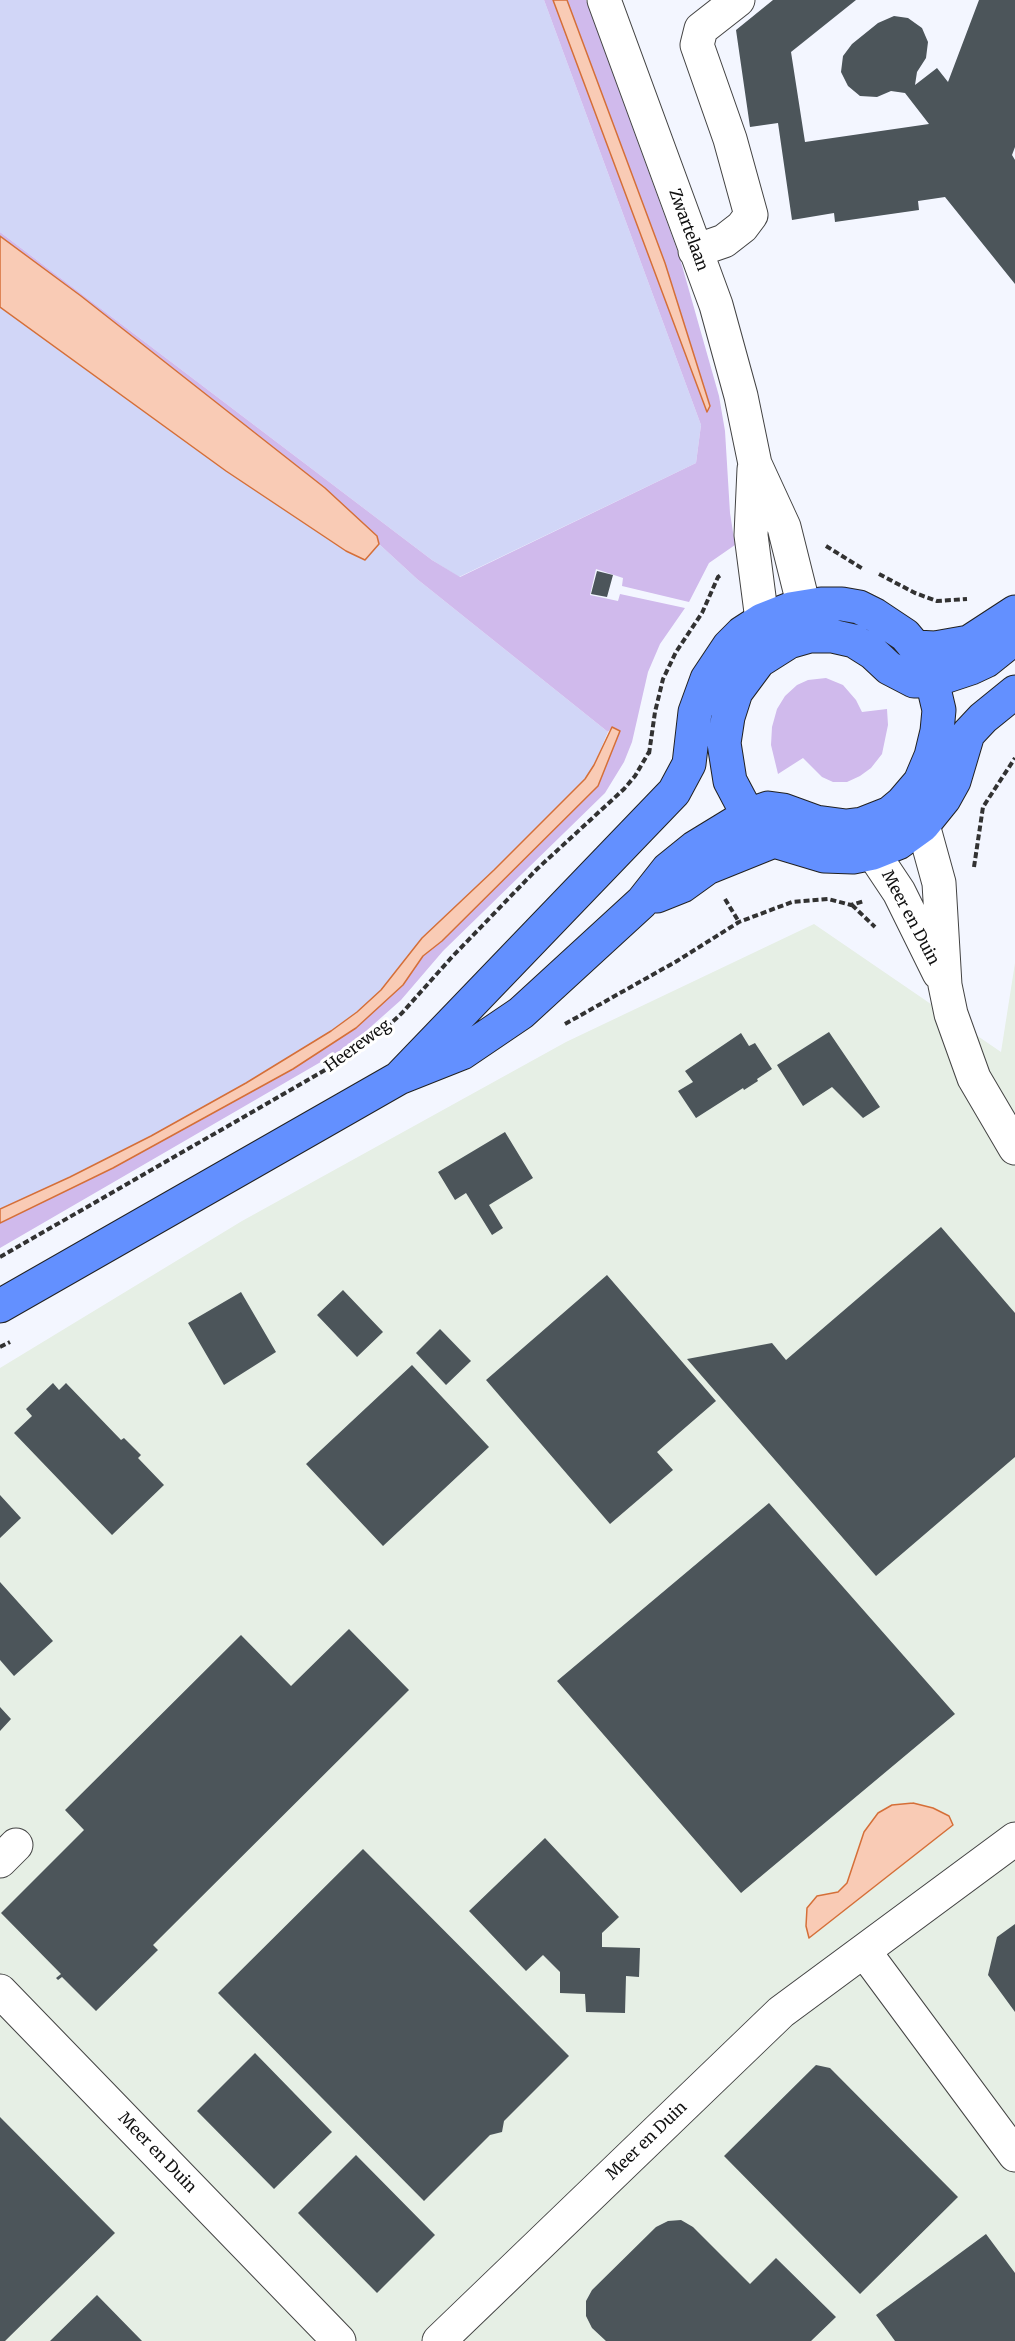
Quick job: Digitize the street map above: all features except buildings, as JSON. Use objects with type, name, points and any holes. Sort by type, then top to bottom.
[{"type":"main road","points":[[0,1306],[399,1078],[462,1053],[521,1013],[642,903],[668,868],[694,848],[748,815],[768,808],[831,825],[862,824],[890,813],[920,782],[932,756],[937,731],[939,711],[932,681],[923,658],[915,647],[890,624],[859,607],[842,604],[804,607],[762,620],[742,633],[729,646],[707,679],[695,712],[688,764],[674,792],[399,1078]]},
{"type":"main road","points":[[762,620],[770,653]]},
{"type":"main road","points":[[915,647],[935,648],[969,642],[1009,625]]},
{"type":"main road","points":[[1009,625],[986,661],[948,677],[932,681],[914,681],[901,676],[854,641],[832,636],[810,636],[789,642],[759,661],[743,681],[732,704],[725,729],[727,769],[735,793],[748,815],[774,841],[824,856],[873,853],[898,843],[923,825],[944,799],[954,781],[968,734],[983,718],[1015,692]]},
{"type":"main road","points":[[912,792],[923,825]]},
{"type":"main road","points":[[642,903],[682,886],[707,868],[774,841]]},
{"type":"street","name":"Zwartelaan","points":[[604,0],[716,305],[741,396],[754,464],[751,535],[762,620]]},
{"type":"street","points":[[695,251],[724,241],[742,227],[751,215],[698,45],[701,30],[738,0]]},
{"type":"street","name":"Zwartelaan","points":[[754,464],[784,527],[804,607]]},
{"type":"street","name":"Meer en Duin","points":[[923,825],[939,883],[945,985],[951,1014],[974,1078],[1015,1148]]},
{"type":"street","name":"Meer en Duin","points":[[873,853],[899,892],[945,985]]},
{"type":"street","name":"Meer en Duin","points":[[439,2341],[781,2012],[1015,1839]]},
{"type":"street","points":[[864,1951],[1015,2155]]},
{"type":"street","name":"Meer en Duin","points":[[0,1990],[339,2341]]},
{"type":"path","points":[[828,548],[861,568],[888,577],[915,593],[937,601],[957,601],[977,596],[1009,625]]},
{"type":"path","name":"Heereweg","points":[[0,1257],[327,1069],[375,1038],[402,1013],[537,868],[624,789],[635,776],[649,752]]},
{"type":"shaded area","points":[[0,0],[544,0],[701,425],[696,463],[459,577],[432,560],[0,232]]},
{"type":"shaded area","points":[[544,0],[553,0],[707,411],[665,263],[567,0],[586,0],[679,255],[719,396],[725,431],[730,513],[735,545],[709,563],[689,602],[622,586],[623,578],[596,569],[590,595],[618,601],[620,594],[685,608],[660,644],[648,672],[632,742],[624,762],[605,793],[443,951],[401,1000],[338,1052],[0,1248],[0,1223],[113,1168],[293,1069],[403,985],[423,956],[442,941],[598,786],[612,727],[608,732],[417,579],[379,544],[377,536],[81,296],[0,236],[0,232],[432,560],[460,577],[696,463],[701,425]]},
{"type":"shaded area","points":[[553,0],[567,0],[665,263],[710,406],[707,412]]},
{"type":"shaded area","points":[[0,236],[81,296],[325,488],[377,536],[379,544],[365,560],[346,551],[226,471],[0,307]]},
{"type":"shaded area","points":[[0,307],[226,471],[346,551],[365,560],[379,544],[417,579],[608,732],[594,765],[585,779],[422,938],[381,990],[357,1012],[331,1031],[246,1083],[151,1136],[0,1209]]},
{"type":"shaded area","points":[[826,678],[843,685],[856,700],[862,712],[887,709],[888,725],[882,754],[871,768],[847,782],[833,782],[822,777],[803,758],[778,774],[771,745],[772,727],[777,709],[785,696],[797,685],[808,680]]},
{"type":"shaded area","points":[[612,727],[620,731],[598,786],[442,941],[423,956],[403,985],[356,1028],[293,1069],[113,1168],[0,1223],[0,1209],[151,1136],[246,1083],[331,1031],[357,1012],[381,990],[422,938],[585,779]]},
{"type":"shaded area","points":[[814,924],[1001,1052],[1015,963],[1015,2341],[0,2341],[0,1368],[242,1221],[566,1042]]},
{"type":"shaded area","points":[[913,1803],[933,1808],[949,1816],[953,1825],[809,1938],[806,1926],[807,1908],[817,1896],[838,1892],[847,1883],[864,1832],[878,1813],[892,1805]]}]
